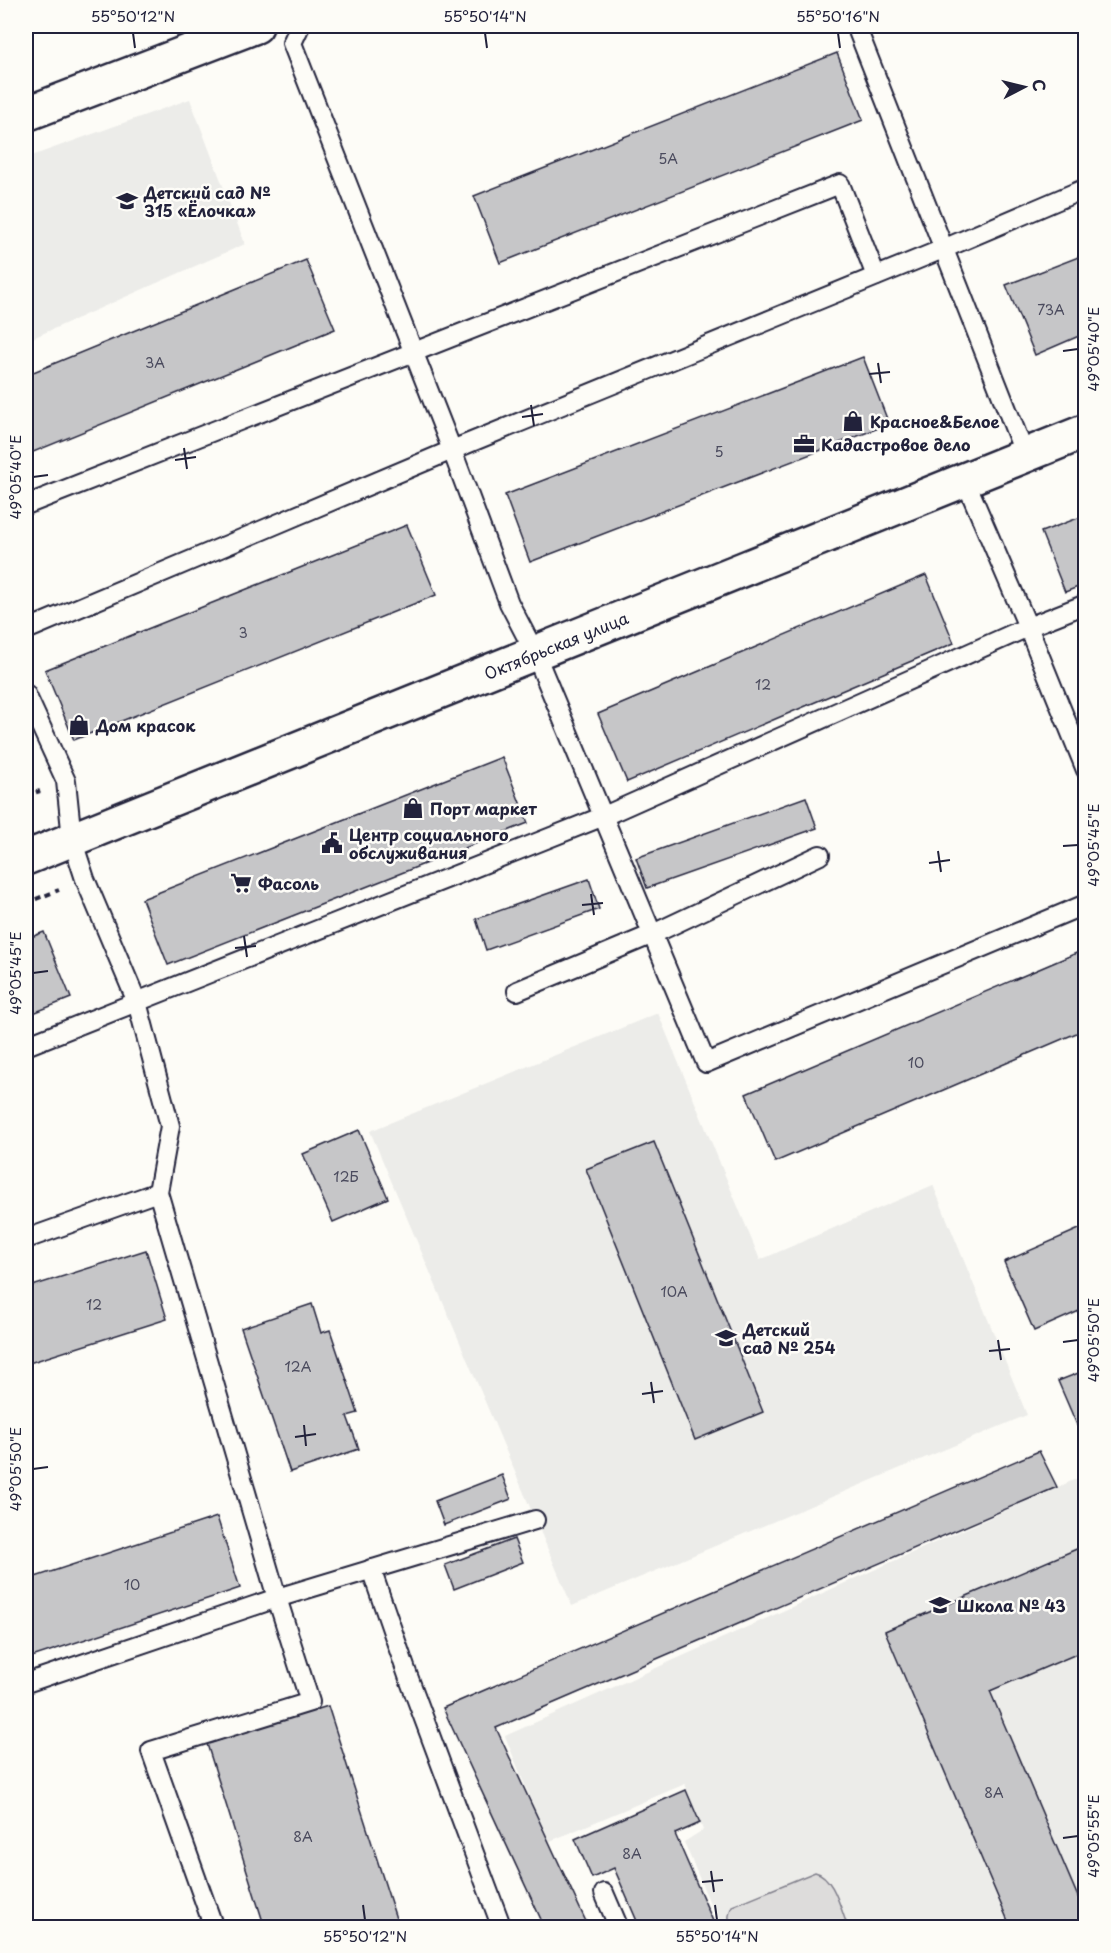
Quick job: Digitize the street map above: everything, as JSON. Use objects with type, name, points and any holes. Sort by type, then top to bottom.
[{"type":"street","points":[[26,114],[256,26]]},
{"type":"street","name":"Октябрьская улица","points":[[26,858],[1086,431]]},
{"type":"lane","points":[[300,26],[292,43],[452,450],[509,603],[535,653],[706,1063],[1086,904]]},
{"type":"lane","points":[[856,26],[1025,455]]},
{"type":"lane","points":[[26,506],[840,184],[876,276]]},
{"type":"lane","points":[[26,630],[452,450],[1086,188]]},
{"type":"lane","points":[[965,480],[1081,745],[1086,770]]},
{"type":"lane","points":[[26,1046],[604,816],[1028,627],[1086,604]]},
{"type":"lane","points":[[26,694],[66,781],[72,839],[85,879],[137,1002],[170,1126],[158,1192],[277,1598],[310,1702],[151,1751],[214,1928]]},
{"type":"lane","points":[[517,991],[653,934],[820,855]]},
{"type":"lane","points":[[26,1239],[158,1192]]},
{"type":"lane","points":[[26,1683],[277,1598],[535,1520]]},
{"type":"lane","points":[[371,1569],[408,1677],[502,1928]]},
{"type":"lane","points":[[604,1893],[619,1928]]},
{"type":"path","points":[[26,903],[85,879]]},
{"type":"shaded area","name":"Детский сад № 315 «Ёлочка»","points":[[190,99],[245,244],[26,341],[26,158]]},
{"type":"shaded area","name":"Детский сад № 254","points":[[658,1013],[760,1260],[933,1185],[1027,1415],[572,1606],[370,1131]]},
{"type":"shaded area","name":"Школа № 43","points":[[1085,1475],[1085,1927],[720,1927],[684,1842],[703,1830],[685,1784],[548,1842],[505,1736]]},
{"type":"shaded area","points":[[815,1872],[822,1875],[832,1887],[848,1927],[731,1927],[729,1916],[732,1906]]},
{"type":"building","points":[[26,26],[45,26],[26,33]]},
{"type":"building","points":[[837,53],[863,120],[500,263],[474,196]]},
{"type":"building","points":[[1086,254],[1086,333],[1035,355],[1006,285]]},
{"type":"building","points":[[306,260],[335,329],[26,455],[26,375]]},
{"type":"building","points":[[863,357],[889,424],[530,562],[505,495]]},
{"type":"building","points":[[1086,515],[1086,584],[1065,592],[1041,532]]},
{"type":"building","points":[[407,525],[436,595],[74,740],[45,670]]},
{"type":"building","points":[[926,575],[954,643],[627,782],[598,714]]},
{"type":"building","points":[[502,757],[528,823],[168,965],[142,899]]},
{"type":"building","points":[[806,797],[817,828],[647,888],[636,858]]},
{"type":"building","points":[[589,879],[599,909],[486,950],[476,919]]},
{"type":"building","points":[[44,932],[71,998],[26,1016],[26,939]]},
{"type":"building","points":[[1086,949],[1086,1029],[775,1162],[746,1094]]},
{"type":"building","points":[[359,1130],[388,1198],[333,1222],[303,1154]]},
{"type":"building","points":[[654,1142],[763,1412],[695,1440],[586,1169]]},
{"type":"building","points":[[1086,1226],[1086,1308],[1034,1331],[1004,1262]]},
{"type":"building","points":[[146,1250],[167,1319],[26,1364],[26,1288]]},
{"type":"building","points":[[312,1304],[321,1333],[330,1330],[358,1413],[347,1416],[359,1449],[290,1472],[241,1328]]},
{"type":"building","points":[[1086,1370],[1086,1446],[1058,1381]]},
{"type":"building","points":[[1039,1451],[1057,1487],[496,1728],[589,1928],[545,1928],[443,1708]]},
{"type":"building","points":[[502,1475],[511,1499],[444,1525],[435,1501]]},
{"type":"building","points":[[217,1517],[240,1588],[26,1659],[26,1580]]},
{"type":"building","points":[[514,1539],[523,1562],[454,1589],[445,1565]]},
{"type":"building","points":[[1086,1545],[1086,1650],[990,1691],[1078,1897],[1086,1894],[1086,1928],[1011,1928],[885,1631]]},
{"type":"building","points":[[328,1706],[399,1928],[265,1928],[207,1744]]},
{"type":"building","points":[[686,1790],[700,1823],[675,1834],[716,1928],[640,1928],[614,1868],[592,1878],[575,1839]]},
{"type":"place","name":"Детский сад № 315 «Ёлочка»","points":[[127,201]]},
{"type":"place","name":"Красное&Белое","points":[[853,421]]},
{"type":"place","name":"Кадастровое дело","points":[[804,444]]},
{"type":"place","name":"Дом красок","points":[[79,725]]},
{"type":"place","name":"Порт маркет","points":[[413,808]]},
{"type":"place","name":"Центр социального обслуживания","points":[[332,843]]},
{"type":"place","name":"Фасоль","points":[[241,883]]},
{"type":"place","name":"Детский сад № 254","points":[[726,1338]]},
{"type":"place","name":"Школа № 43","points":[[940,1605]]}]
